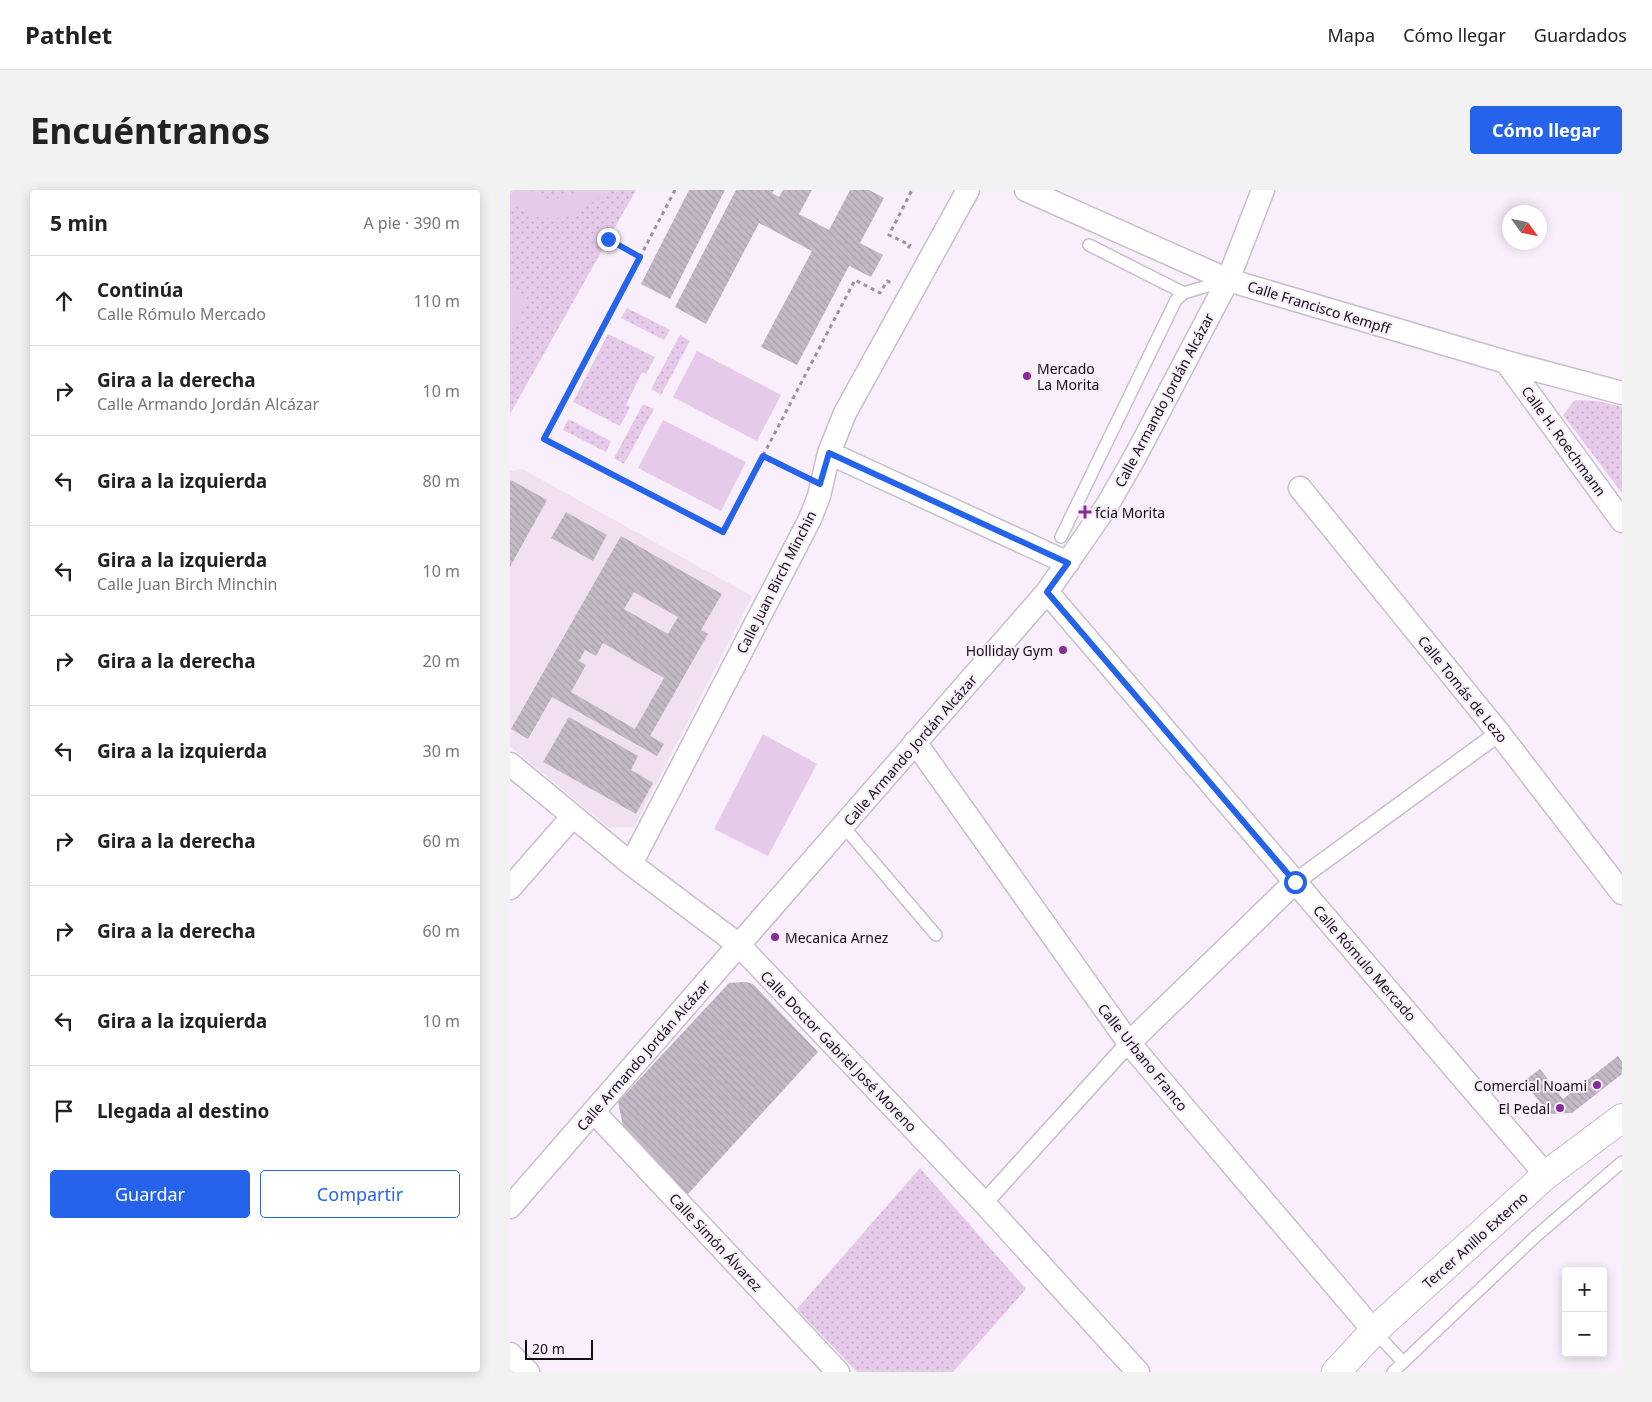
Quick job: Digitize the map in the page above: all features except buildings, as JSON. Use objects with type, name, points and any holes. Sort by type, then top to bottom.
[{"type":"street","name":"Calle Juan Birch Minchin","points":[[631,864],[810,519],[819,496],[820,484],[829,453],[845,414],[968,190]]},
{"type":"street","name":"Calle Francisco Kempff","points":[[1026,190],[1228,280],[1506,362],[1622,393]]},
{"type":"street","name":"Calle Armando Jordán Alcázar","points":[[510,1207],[1047,592],[1108,504],[1136,455],[1228,280],[1263,190]]},
{"type":"street","name":"Calle H. Roechmann","points":[[1506,362],[1622,521]]},
{"type":"street","points":[[829,453],[1068,563]]},
{"type":"street","name":"Calle Tomás de Lezo","points":[[1300,488],[1499,733],[1622,893]]},
{"type":"street","name":"Calle Rómulo Mercado","points":[[1047,592],[1546,1175]]},
{"type":"street","points":[[984,1203],[1129,1044],[1295,882],[1499,733]]},
{"type":"street","name":"Calle Urbano Franco","points":[[915,742],[1129,1044],[1374,1331]]},
{"type":"street","name":"Calle Doctor Gabriel José Moreno","points":[[510,764],[631,864],[738,945],[984,1203],[1138,1372]]},
{"type":"street","points":[[510,888],[572,816]]},
{"type":"street","name":"Calle Simón Álvarez","points":[[594,1112],[838,1372]]},
{"type":"street","name":"Tercer Anillo Externo","points":[[1336,1372],[1374,1331],[1546,1175],[1622,1118]]},
{"type":"street","points":[[510,1354],[528,1372]]},
{"type":"lane","points":[[1089,245],[1184,293]]},
{"type":"lane","points":[[1061,537],[1176,300],[1184,293],[1228,280]]},
{"type":"lane","points":[[844,826],[936,935]]},
{"type":"lane","points":[[1393,1372],[1535,1237],[1622,1162]]},
{"type":"lane","points":[[1374,1331],[1403,1362]]},
{"type":"path","points":[[675,190],[544,439],[723,532],[855,280],[880,293],[887,281],[895,284],[898,277]]},
{"type":"path","points":[[906,253],[910,245],[890,234],[912,190]]},
{"type":"path","points":[[608,239],[640,257]]},
{"type":"path","points":[[763,456],[820,484]]},
{"type":"shaded area","points":[[510,190],[636,190],[510,414]]},
{"type":"shaded area","points":[[510,190],[528,190],[552,200],[581,190],[607,190],[585,208],[567,216],[549,218],[535,216],[510,204]]},
{"type":"shaded area","points":[[510,289],[528,296],[510,339]]},
{"type":"shaded area","points":[[627,308],[670,330],[664,340],[621,318]]},
{"type":"shaded area","points":[[608,334],[655,357],[646,374],[642,372],[626,405],[630,407],[620,426],[573,402]]},
{"type":"shaded area","points":[[680,335],[690,341],[661,395],[651,389]]},
{"type":"shaded area","points":[[697,351],[781,395],[757,441],[673,397]]},
{"type":"shaded area","points":[[1575,400],[1597,401],[1622,407],[1622,493],[1563,415]]},
{"type":"shaded area","points":[[643,404],[654,409],[624,464],[614,458]]},
{"type":"shaded area","points":[[568,419],[611,441],[606,452],[563,430]]},
{"type":"shaded area","points":[[663,420],[746,462],[721,511],[638,468]]},
{"type":"shaded area","points":[[522,469],[752,596],[634,827],[609,828],[510,746],[510,471]]},
{"type":"shaded area","points":[[763,734],[817,764],[768,856],[714,829]]},
{"type":"shaded area","points":[[920,1168],[1026,1289],[953,1372],[857,1372],[797,1309]]},
{"type":"place","name":"Mercado La Morita","points":[[1027,376]]},
{"type":"place","name":"fcia Morita","points":[[1085,512]]},
{"type":"place","name":"Holliday Gym","points":[[1063,650]]},
{"type":"place","name":"Mecanica Arnez","points":[[775,937]]},
{"type":"place","name":"Comercial Noami","points":[[1597,1085]]},
{"type":"place","name":"El Pedal","points":[[1560,1108]]},
{"type":"route","points":[[608,239],[640,257],[544,439],[723,532],[763,456],[820,484],[829,453],[1068,563],[1047,592],[1295,882]]}]
